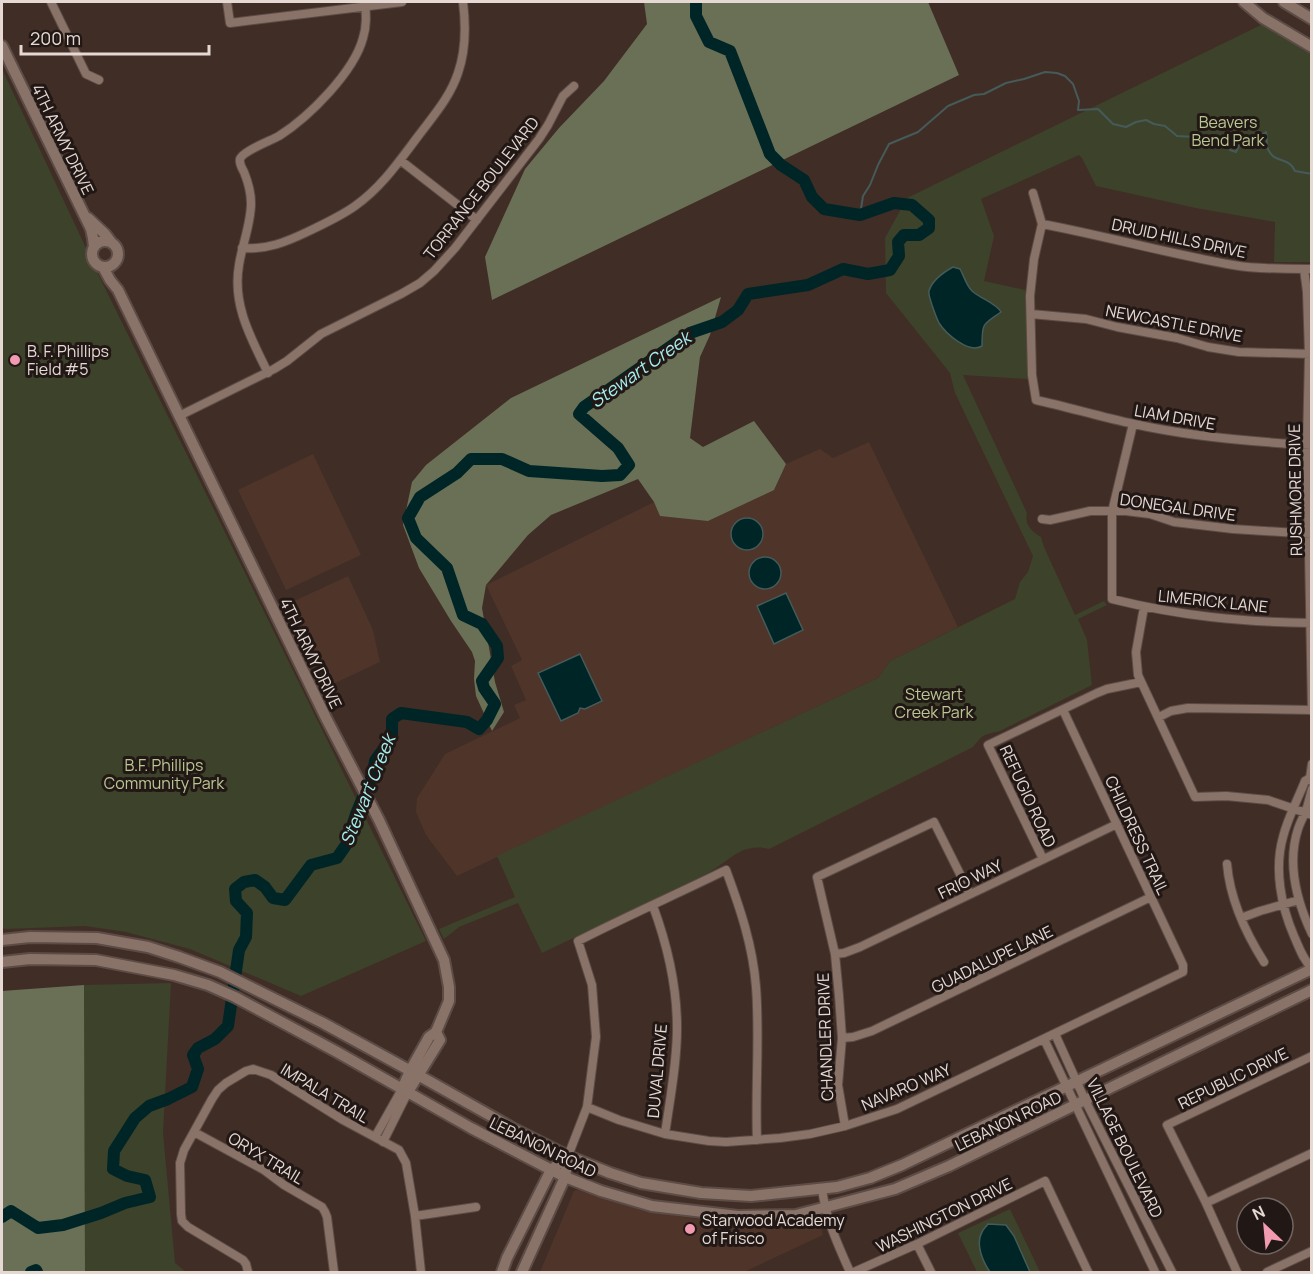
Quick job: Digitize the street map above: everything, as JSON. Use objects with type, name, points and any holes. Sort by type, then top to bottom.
[{"type":"main road","points":[[1244,2],[1263,18],[1311,47]]},
{"type":"main road","points":[[1284,2],[1311,20]]},
{"type":"main road","name":"4TH ARMY DRIVE","points":[[2,46],[92,233],[94,247],[92,258],[97,265],[102,267],[118,290],[326,718],[398,859],[444,960],[449,1001],[436,1032],[440,1040],[414,1073],[405,1091]]},
{"type":"main road","name":"4TH ARMY DRIVE","points":[[82,212],[118,250],[115,271],[118,290]]},
{"type":"main road","points":[[94,247],[100,242],[111,242]]},
{"type":"main road","points":[[102,267],[108,267],[116,262]]},
{"type":"main road","name":"LEBANON ROAD","points":[[2,940],[42,937],[97,938],[148,947],[179,957],[220,972],[293,1008],[568,1156],[641,1183],[717,1195],[751,1196],[822,1190],[870,1178],[902,1165],[1311,969]]},
{"type":"main road","name":"LEBANON ROAD","points":[[2,962],[30,959],[96,960],[174,975],[208,985],[337,1052],[471,1128],[565,1177],[630,1201],[652,1206],[750,1217],[796,1215],[895,1189],[949,1167],[1311,990]]},
{"type":"main road","points":[[502,1272],[551,1170],[568,1156]]},
{"type":"main road","points":[[522,1272],[565,1177],[568,1156]]},
{"type":"main road","points":[[716,1214],[717,1195]]},
{"type":"street","points":[[51,2],[86,74],[99,80]]},
{"type":"street","points":[[227,2],[230,23],[365,4],[402,2]]},
{"type":"street","points":[[242,248],[259,248],[279,244],[338,216],[356,205],[384,180],[440,107],[456,79],[465,45],[463,2]]},
{"type":"street","points":[[268,373],[247,330],[237,291],[237,276],[251,204],[248,181],[240,162],[241,158],[292,127],[328,93],[351,64],[359,49],[365,27],[365,4]]},
{"type":"street","name":"TORRANCE BOULEVARD","points":[[179,416],[268,373],[325,332],[420,283],[447,258],[477,220],[542,135],[563,96],[574,86]]},
{"type":"street","points":[[400,160],[477,220]]},
{"type":"street","points":[[1031,314],[1031,277],[1042,224],[1033,193]]},
{"type":"street","name":"DRUID HILLS DRIVE","points":[[1042,224],[1234,266],[1276,270],[1308,269]]},
{"type":"street","name":"RUSHMORE DRIVE","points":[[1308,269],[1311,711]]},
{"type":"street","name":"NEWCASTLE DRIVE","points":[[1031,314],[1086,319],[1239,352],[1310,354]]},
{"type":"street","name":"LIAM DRIVE","points":[[1031,314],[1032,375],[1036,400],[1133,424],[1220,439],[1309,445]]},
{"type":"street","points":[[1112,512],[1133,424]]},
{"type":"street","name":"DONEGAL DRIVE","points":[[1042,519],[1050,520],[1090,511],[1126,511],[1150,514],[1174,522],[1310,534]]},
{"type":"street","name":"LIMERICK LANE","points":[[1112,512],[1112,599],[1144,607],[1212,618],[1311,623]]},
{"type":"street","points":[[1144,607],[1136,652],[1141,682],[1195,797],[1226,796],[1268,800],[1308,814]]},
{"type":"street","points":[[1063,710],[1107,689],[1141,682]]},
{"type":"street","points":[[1158,717],[1179,709],[1194,708],[1311,711]]},
{"type":"street","name":"REFUGIO ROAD","points":[[1043,859],[988,745],[1063,710]]},
{"type":"street","name":"CHILDRESS TRAIL","points":[[1063,710],[1183,965],[1183,972]]},
{"type":"street","points":[[1311,764],[1311,780],[1305,781],[1283,836],[1279,871],[1282,905],[1306,963],[1311,969]]},
{"type":"street","points":[[1311,789],[1308,814],[1298,829],[1294,864],[1299,900],[1311,934]]},
{"type":"street","name":"CHANDLER DRIVE","points":[[845,1126],[838,1085],[842,1038],[835,954],[817,877],[934,822],[970,894]]},
{"type":"street","name":"FRIO WAY","points":[[835,954],[860,947],[1117,824]]},
{"type":"street","points":[[1227,864],[1231,893],[1264,962]]},
{"type":"street","points":[[568,1156],[587,1107],[595,1045],[596,1022],[592,985],[578,941],[726,870],[748,937],[756,986],[758,1140]]},
{"type":"street","name":"GUADALUPE LANE","points":[[842,1038],[872,1031],[1151,897]]},
{"type":"street","points":[[1241,918],[1299,900]]},
{"type":"street","name":"DUVAL DRIVE","points":[[653,906],[662,931],[672,973],[677,1027],[665,1134]]},
{"type":"street","name":"NAVARO WAY","points":[[587,1107],[619,1120],[665,1134],[710,1141],[758,1140],[810,1134],[845,1126],[897,1109],[1183,972]]},
{"type":"street","name":"VILLAGE BOULEVARD","points":[[1055,1034],[1072,1084],[1074,1106],[1155,1272]]},
{"type":"street","name":"VILLAGE BOULEVARD","points":[[1044,1039],[1072,1084],[1085,1100],[1172,1272]]},
{"type":"street","name":"REPUBLIC DRIVE","points":[[1206,1203],[1167,1125],[1311,1056]]},
{"type":"street","name":"IMPALA TRAIL","points":[[194,1132],[218,1090],[236,1077],[253,1069],[271,1075],[343,1120],[399,1150],[406,1163],[421,1272]]},
{"type":"street","name":"4TH ARMY DRIVE","points":[[375,1137],[405,1091]]},
{"type":"street","name":"4TH ARMY DRIVE","points":[[383,1142],[405,1091]]},
{"type":"street","points":[[194,1132],[180,1163],[181,1214],[184,1223],[241,1258],[247,1268]]},
{"type":"street","name":"ORYX TRAIL","points":[[194,1132],[264,1170],[324,1209],[334,1272]]},
{"type":"street","points":[[1091,1141],[1103,1135]]},
{"type":"street","points":[[1237,1272],[1206,1203],[1311,1153]]},
{"type":"street","name":"WASHINGTON DRIVE","points":[[852,1272],[917,1244],[1045,1181],[1088,1272]]},
{"type":"street","points":[[822,1190],[824,1208],[835,1238],[852,1272]]},
{"type":"street","points":[[415,1216],[476,1207]]},
{"type":"street","points":[[917,1244],[931,1272]]},
{"type":"street","points":[[1267,1272],[1311,1251]]},
{"type":"shaded area","points":[[869,442],[958,627],[890,661],[878,678],[457,876],[426,835],[416,812],[417,798],[445,754],[520,718],[514,705],[526,700],[511,666],[522,660],[486,585],[654,502],[661,516],[774,490],[786,464],[820,449],[833,458]]},
{"type":"shaded area","points":[[313,454],[361,555],[286,590],[238,490]]},
{"type":"shaded area","points":[[348,576],[373,630],[380,662],[331,685],[292,602]]},
{"type":"shaded area","name":"Starwood Academy of Frisco","points":[[581,1189],[643,1211],[725,1223],[806,1220],[818,1217],[823,1235],[744,1272],[540,1272],[574,1191]]},
{"type":"green space","points":[[644,2],[928,2],[959,75],[492,300],[485,257],[525,169],[559,128],[604,81],[647,24]]},
{"type":"green space","points":[[1265,23],[1311,54],[1311,262],[1274,262],[1275,222],[1196,208],[1096,186],[1079,155],[981,199],[994,236],[984,281],[1025,290],[1028,379],[963,375],[1027,513],[1028,524],[1041,537],[1075,615],[1104,601],[1107,605],[1078,619],[1087,640],[1092,685],[1000,731],[985,735],[973,747],[769,849],[743,850],[708,873],[542,953],[518,903],[459,927],[444,939],[439,929],[515,897],[497,856],[878,678],[890,661],[1015,599],[1020,582],[1028,572],[1033,556],[955,393],[950,373],[886,293],[885,238],[907,198]]},
{"type":"green space","name":"B.F. Phillips Community Park","points":[[2,69],[101,280],[426,941],[301,996],[190,949],[126,932],[85,926],[2,928]]},
{"type":"green space","points":[[721,297],[710,335],[700,357],[690,438],[703,447],[754,421],[786,464],[774,490],[708,521],[660,516],[654,502],[638,479],[551,515],[528,535],[486,585],[482,608],[495,682],[504,712],[492,731],[476,696],[475,661],[472,652],[419,568],[403,525],[412,482],[426,465],[511,398]]},
{"type":"green space","points":[[171,983],[163,1133],[175,1263],[186,1272],[85,1272],[84,985]]},
{"type":"green space","points":[[84,985],[85,1272],[2,1272],[2,991]]},
{"type":"green space","points":[[1010,1209],[1040,1272],[977,1272],[958,1233]]},
{"type":"water","points":[[953,267],[960,269],[972,291],[996,306],[1001,312],[990,319],[983,328],[982,346],[977,348],[958,342],[947,332],[939,323],[930,298],[929,291],[933,283]]},
{"type":"water","points":[[747,518],[758,523],[763,534],[758,545],[747,550],[736,545],[731,534],[736,523]]},
{"type":"water","points":[[765,557],[776,562],[781,573],[776,584],[765,589],[754,584],[749,573],[754,562]]},
{"type":"water","points":[[786,593],[803,630],[774,644],[757,606]]},
{"type":"water","points":[[580,654],[602,701],[585,709],[580,708],[578,713],[561,721],[538,673]]},
{"type":"water","points":[[988,1224],[1006,1225],[1014,1236],[1030,1272],[990,1272],[979,1242],[982,1231]]},
{"type":"waterway","name":"Stewart Creek","points":[[2,1217],[11,1211],[38,1228],[63,1225],[125,1203],[150,1197],[145,1180],[127,1176],[113,1169],[114,1151],[135,1118],[149,1106],[192,1087],[198,1069],[193,1055],[198,1048],[215,1039],[228,1026],[239,950],[246,937],[247,913],[236,901],[235,889],[244,882],[255,880],[265,887],[273,898],[285,900],[311,865],[337,858],[346,845],[373,773],[375,761],[392,737],[392,719],[401,713],[467,722],[479,729],[487,720],[495,704],[482,681],[498,658],[497,646],[482,624],[463,615],[447,568],[416,538],[408,518],[420,497],[457,473],[471,459],[502,459],[529,471],[620,475],[629,465],[618,448],[579,414],[584,407],[690,333],[722,322],[738,310],[748,294],[808,285],[843,269],[868,274],[890,270],[899,256],[898,242],[904,235],[919,235],[929,228],[929,220],[912,205],[894,203],[860,215],[824,209],[812,197],[804,180],[781,165],[770,154],[730,51],[709,42],[696,16],[696,2]]},
{"type":"waterway","points":[[860,215],[863,196],[889,144],[918,132],[948,106],[974,95],[984,94],[1006,83],[1045,72],[1065,76],[1073,84],[1079,101],[1078,110],[1098,109],[1113,124],[1126,127],[1146,120],[1165,126],[1177,136],[1196,137],[1222,146]]},
{"type":"waterway","points":[[1230,150],[1236,152],[1246,137],[1251,135],[1256,141],[1266,132],[1267,147],[1272,155],[1289,164],[1295,171],[1312,174]]},
{"type":"waterway","name":"Stewart Creek","points":[[31,1272],[36,1270],[37,1272]]},
{"type":"place","name":"B. F. Phillips Field #5","points":[[15,360]]},
{"type":"place","name":"Starwood Academy of Frisco","points":[[690,1229]]},
{"type":"park label","name":"Beavers Bend Park","points":[[1228,131]]},
{"type":"park label","name":"Stewart Creek Park","points":[[934,703]]}]
